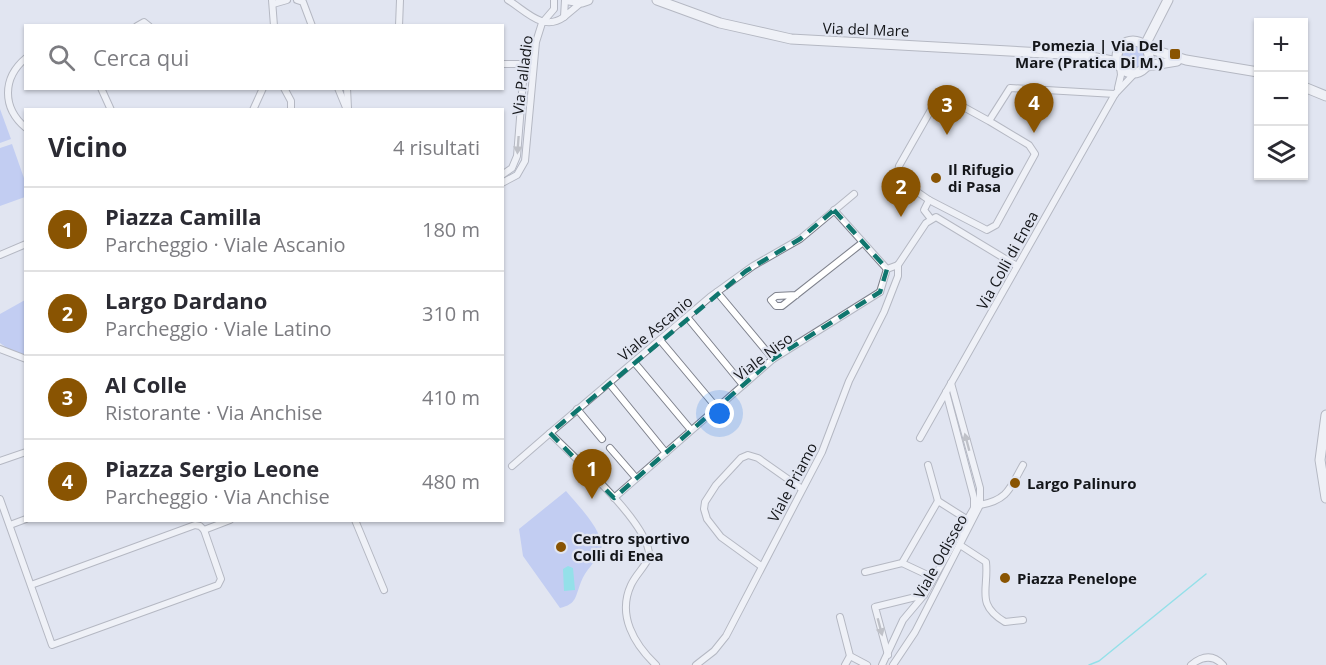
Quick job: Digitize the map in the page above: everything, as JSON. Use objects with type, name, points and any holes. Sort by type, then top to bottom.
[{"type":"main road","points":[[567,0],[585,1]]},
{"type":"main road","name":"Via del Mare","points":[[657,0],[732,27],[807,41],[1080,55],[1119,64]]},
{"type":"main road","points":[[1147,66],[1150,55],[1146,47],[1168,0]]},
{"type":"main road","points":[[1160,14],[1133,40],[1120,47],[1119,64],[1127,71],[1135,73],[1147,66],[1186,60]]},
{"type":"main road","points":[[1133,40],[1146,47],[1186,60],[1254,71]]},
{"type":"main road","name":"Via del Mare","points":[[1080,55],[1120,47]]},
{"type":"main road","points":[[1308,89],[1326,96]]},
{"type":"main road","points":[[1326,415],[1320,460],[1326,498]]},
{"type":"street","points":[[274,24],[273,2],[287,0]]},
{"type":"street","points":[[399,24],[400,0]]},
{"type":"street","points":[[508,0],[542,23],[554,23],[585,1]]},
{"type":"street","name":"Via Palladio","points":[[504,182],[515,177],[525,161],[536,47],[542,23],[553,11],[554,0]]},
{"type":"street","points":[[564,17],[567,0]]},
{"type":"street","points":[[301,1],[311,24]]},
{"type":"street","points":[[24,60],[13,72],[7,96],[11,111],[24,126]]},
{"type":"street","points":[[504,64],[520,64],[524,69],[517,156],[512,168],[504,174]]},
{"type":"street","name":"Via Colli di Enea","points":[[920,438],[1115,94],[1121,78],[1119,64]]},
{"type":"street","name":"Via Colli di Enea","points":[[1115,94],[1135,73]]},
{"type":"street","points":[[989,121],[1010,88],[1115,94]]},
{"type":"street","points":[[101,90],[110,108]]},
{"type":"street","points":[[254,108],[262,90]]},
{"type":"street","points":[[285,90],[291,99],[291,108]]},
{"type":"street","points":[[339,90],[346,108]]},
{"type":"street","points":[[347,90],[347,108]]},
{"type":"street","points":[[948,98],[989,121],[1029,145],[1035,154],[995,226],[989,230],[981,229],[902,184],[896,174],[936,100],[948,98]]},
{"type":"street","name":"Viale Ascanio","points":[[512,466],[717,292],[753,266],[796,242],[854,194]]},
{"type":"street","points":[[929,200],[924,210],[931,219]]},
{"type":"street","points":[[834,210],[887,269]]},
{"type":"street","points":[[931,219],[941,219],[1017,266]]},
{"type":"street","points":[[887,269],[898,265],[931,219]]},
{"type":"street","points":[[796,295],[862,243]]},
{"type":"street","points":[[0,255],[24,245]]},
{"type":"street","name":"Viale Priamo","points":[[696,665],[714,651],[726,636],[823,449],[851,376],[890,297],[898,276],[898,265]]},
{"type":"street","points":[[887,269],[880,292],[890,297]]},
{"type":"street","points":[[717,292],[773,360]]},
{"type":"street","name":"Viale Niso","points":[[614,498],[773,360],[880,292]]},
{"type":"street","points":[[687,317],[743,385]]},
{"type":"street","points":[[660,340],[717,408]]},
{"type":"street","points":[[0,350],[24,358]]},
{"type":"street","points":[[634,362],[691,430]]},
{"type":"street","points":[[609,383],[666,453]]},
{"type":"street","name":"Viale Odisseo","points":[[893,665],[910,640],[980,505],[975,469],[951,383]]},
{"type":"street","name":"Viale Odisseo","points":[[882,665],[897,633],[909,613],[924,595],[968,520],[975,501],[946,392]]},
{"type":"street","points":[[577,409],[602,439]]},
{"type":"street","points":[[550,433],[614,498],[643,534],[649,546],[647,562],[630,587],[625,614],[629,629],[656,665]]},
{"type":"street","points":[[610,448],[636,478]]},
{"type":"street","points":[[0,461],[24,453]]},
{"type":"street","points":[[761,566],[715,530],[704,514],[705,502],[740,459],[748,454],[758,458],[802,489]]},
{"type":"street","points":[[928,465],[938,501],[968,520]]},
{"type":"street","points":[[980,505],[995,502],[1005,496],[1023,465]]},
{"type":"street","points":[[968,472],[975,469]]},
{"type":"street","points":[[0,498],[52,645],[218,585],[220,579],[204,530],[195,525],[31,585]]},
{"type":"street","points":[[902,563],[938,501]]},
{"type":"street","points":[[10,525],[24,520]]},
{"type":"street","points":[[204,530],[225,522]]},
{"type":"street","points":[[356,522],[384,590]]},
{"type":"street","points":[[960,545],[986,562],[984,597],[988,607],[1005,622],[1023,620]]},
{"type":"street","points":[[865,572],[902,563],[934,578]]},
{"type":"street","points":[[888,655],[875,607],[924,595]]},
{"type":"street","points":[[909,613],[916,615],[920,621]]},
{"type":"street","points":[[840,617],[850,656],[845,665]]},
{"type":"street","points":[[897,633],[902,640],[910,640]]},
{"type":"street","points":[[850,656],[867,665]]},
{"type":"street","points":[[1191,665],[1200,659],[1210,657],[1223,665]]},
{"type":"highlighted area","points":[[834,210],[887,269],[880,292],[773,359],[614,498],[550,433],[746,271],[800,239]]},
{"type":"shaded area","points":[[1133,44],[1142,48],[1146,57],[1142,66],[1133,70],[1124,66],[1120,57],[1124,48]]},
{"type":"shaded area","points":[[0,109],[11,139],[0,143]]},
{"type":"shaded area","points":[[12,144],[24,178],[24,197],[0,206],[0,148]]},
{"type":"shaded area","points":[[24,301],[24,355],[11,351],[0,343],[0,314]]},
{"type":"shaded area","name":"Centro sportivo Colli di Enea","points":[[566,491],[595,527],[599,535],[601,550],[583,578],[573,602],[560,608],[523,556],[519,529]]},
{"type":"shaded area","points":[[568,566],[573,568],[575,590],[564,591],[563,569]]},
{"type":"waterway","points":[[1089,665],[1099,661],[1206,574]]},
{"type":"place","name":"Pomezia | Via Del Mare (Pratica Di M.)","points":[[1175,54]]},
{"type":"place","name":"Piazza Sergio Leone","points":[[1034,133]]},
{"type":"place","name":"Al Colle","points":[[947,135]]},
{"type":"place","name":"Il Rifugio di Pasa","points":[[936,178]]},
{"type":"place","name":"Largo Dardano","points":[[901,217]]},
{"type":"place","name":"Largo Palinuro","points":[[1015,483]]},
{"type":"place","name":"Piazza Camilla","points":[[592,499]]},
{"type":"place","name":"Centro sportivo Colli di Enea","points":[[561,547]]},
{"type":"place","name":"Piazza Penelope","points":[[1005,578]]}]
